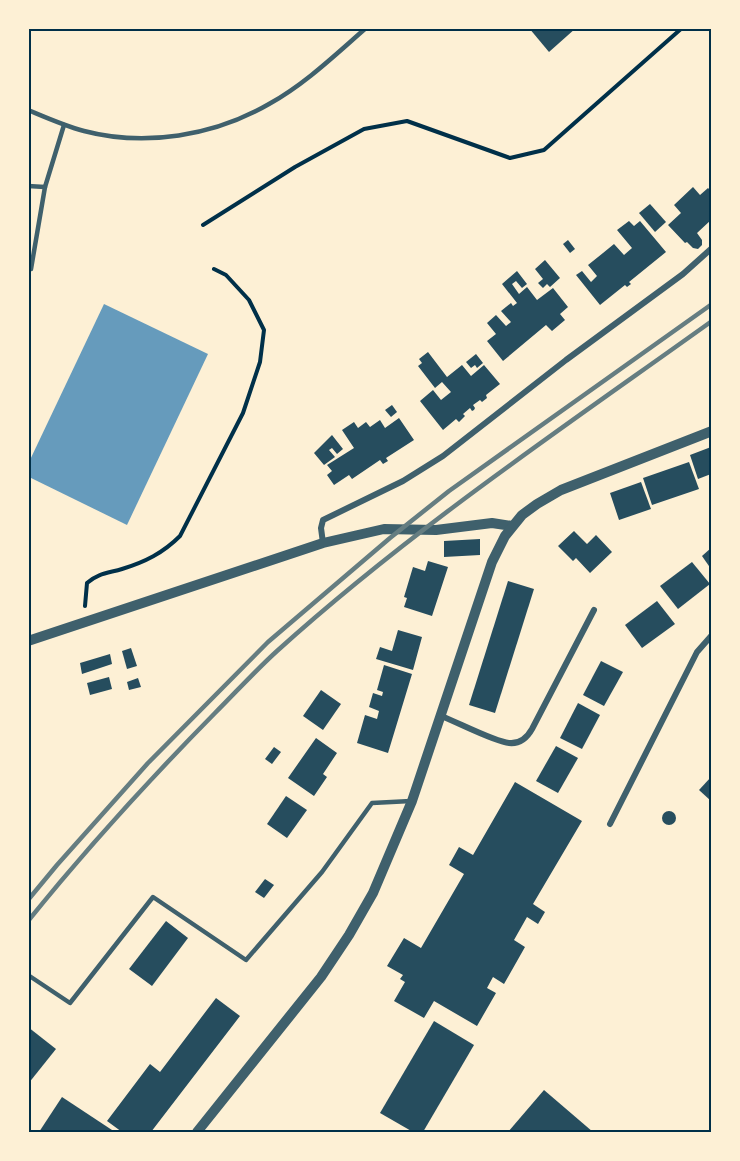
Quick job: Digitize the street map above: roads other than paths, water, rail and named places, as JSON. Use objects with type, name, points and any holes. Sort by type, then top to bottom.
[{"type":"street","points":[[323,543],[321,528],[323,520],[403,481],[443,456],[566,360],[683,274],[711,249]]},
{"type":"street","points":[[197,1132],[321,977],[373,893],[412,801],[497,548],[512,526],[537,504],[561,489],[711,431]]},
{"type":"street","points":[[28,641],[323,543],[384,529],[436,530],[492,523],[512,526]]},
{"type":"street","points":[[441,716],[504,742],[515,743],[525,739],[535,725],[594,610]]},
{"type":"street","points":[[610,824],[697,652],[711,635]]},
{"type":"lane","points":[[28,110],[64,125],[102,135],[143,139],[166,138],[212,128],[268,105],[325,64],[366,28]]},
{"type":"lane","points":[[31,269],[45,187],[64,125]]},
{"type":"lane","points":[[28,186],[45,187]]},
{"type":"lane","points":[[28,975],[70,1003],[153,897],[246,960],[322,872],[372,803],[412,801]]},
{"type":"water","points":[[104,304],[208,354],[127,525],[29,477],[29,462]]},
{"type":"railway","points":[[28,900],[148,763],[268,642],[449,491],[712,304]]},
{"type":"railway","points":[[28,921],[143,789],[215,713],[277,651],[328,606],[490,480],[712,321]]}]
